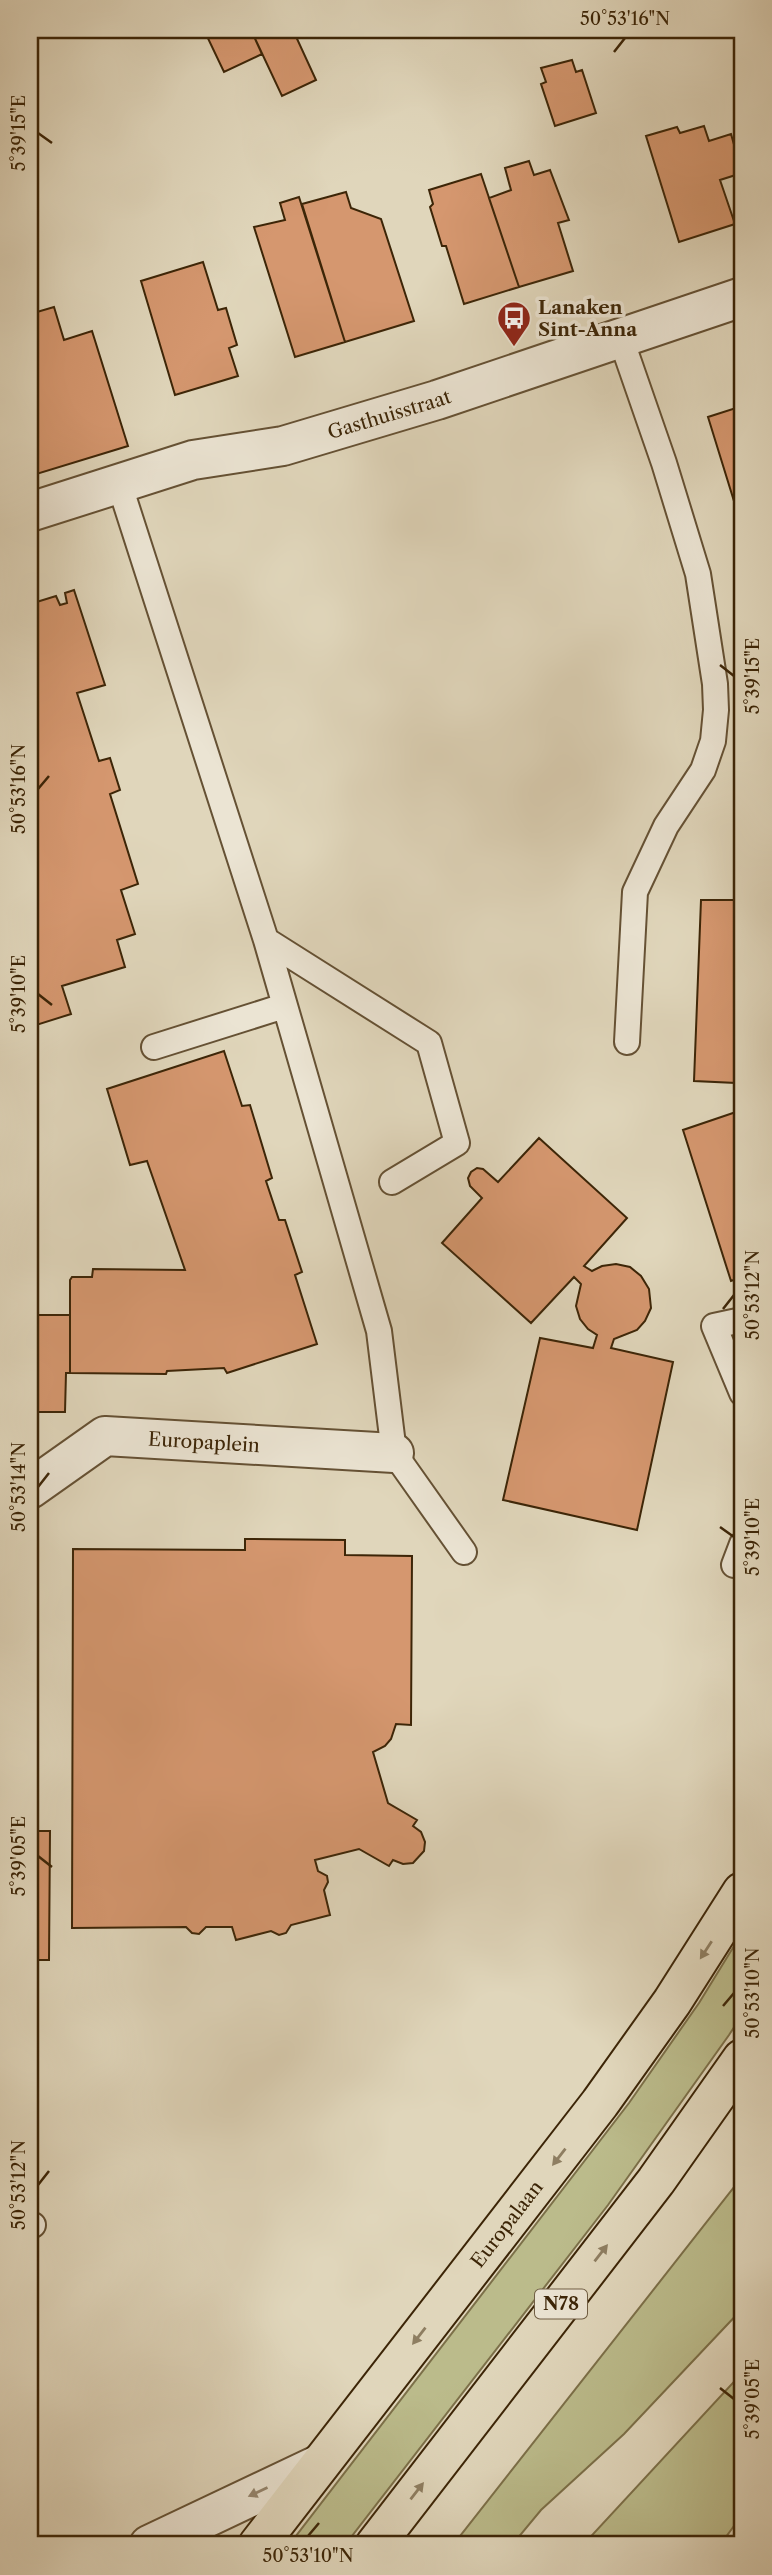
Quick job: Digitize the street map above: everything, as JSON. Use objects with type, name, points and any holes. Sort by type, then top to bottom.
[{"type":"main road","name":"Europalaan","points":[[258,2545],[600,2103],[672,2002],[742,1892]]},
{"type":"main road","name":"N78","points":[[375,2545],[656,2181],[742,2059]]},
{"type":"street","name":"Gasthuisstraat","points":[[30,512],[193,460],[283,446],[424,404],[621,340],[742,297]]},
{"type":"street","name":"Europaplein","points":[[30,1489],[105,1436],[394,1453]]},
{"type":"street","points":[[149,2545],[320,2464]]},
{"type":"lane","points":[[621,340],[664,463],[698,574],[715,684],[716,710],[713,741],[703,770],[666,826],[635,892],[627,1042]]},
{"type":"lane","points":[[119,483],[266,940],[379,1331],[394,1453],[464,1552]]},
{"type":"lane","points":[[266,940],[429,1042],[457,1143],[392,1182]]},
{"type":"lane","points":[[154,1047],[284,1006]]},
{"type":"lane","points":[[742,1320],[714,1326],[742,1393]]},
{"type":"green space","points":[[742,1933],[742,2015],[608,2205],[345,2545],[289,2545],[629,2103],[699,2003]]},
{"type":"green space","points":[[742,2177],[742,2309],[624,2434],[541,2510],[512,2545],[453,2545]]},
{"type":"green space","points":[[742,2373],[742,2515],[720,2545],[583,2545]]},
{"type":"building","points":[[204,30],[251,30],[262,54],[224,72]]},
{"type":"building","points":[[251,30],[293,30],[316,80],[282,96]]},
{"type":"building","points":[[572,60],[576,72],[582,70],[596,113],[555,126],[541,84],[546,82],[541,68]]},
{"type":"building","points":[[704,126],[709,141],[731,134],[742,173],[720,180],[735,224],[679,242],[646,136],[677,127],[680,133]]},
{"type":"building","points":[[529,161],[534,175],[550,170],[569,220],[558,223],[573,271],[519,287],[489,198],[511,190],[505,168]]},
{"type":"building","points":[[481,174],[519,287],[464,304],[446,246],[442,246],[430,207],[433,204],[429,190]]},
{"type":"building","points":[[346,192],[351,208],[381,219],[414,321],[345,342],[302,204]]},
{"type":"building","points":[[299,197],[345,342],[295,357],[254,227],[285,220],[280,203]]},
{"type":"building","points":[[203,262],[218,310],[226,308],[237,345],[229,348],[238,376],[175,395],[141,281]]},
{"type":"building","points":[[54,307],[64,340],[92,331],[128,446],[30,476],[30,314]]},
{"type":"building","points":[[742,406],[742,527],[708,417]]},
{"type":"building","points":[[74,590],[105,685],[77,693],[99,761],[110,758],[120,790],[110,794],[138,884],[121,890],[135,934],[117,940],[125,967],[62,986],[71,1014],[30,1027],[30,604],[56,596],[60,605],[67,603],[65,593]]},
{"type":"building","points":[[742,886],[742,1277],[731,1281],[683,1130],[736,1112],[736,1083],[694,1081],[701,900],[739,900]]},
{"type":"building","points":[[224,1051],[242,1106],[250,1105],[272,1178],[266,1181],[279,1220],[285,1220],[302,1272],[295,1275],[317,1344],[227,1373],[224,1368],[167,1371],[166,1374],[70,1373],[72,1277],[92,1277],[93,1269],[185,1270],[147,1161],[130,1165],[107,1089]]},
{"type":"building","points":[[539,1138],[627,1218],[584,1266],[592,1271],[616,1264],[630,1267],[641,1276],[649,1289],[651,1308],[645,1321],[637,1330],[614,1339],[611,1348],[673,1362],[637,1530],[503,1500],[540,1338],[593,1348],[597,1335],[580,1319],[576,1306],[581,1284],[574,1277],[531,1323],[442,1243],[482,1198],[470,1186],[468,1178],[471,1172],[477,1168],[483,1169],[498,1182]]},
{"type":"building","points":[[30,1315],[70,1315],[70,1373],[66,1373],[65,1412],[30,1412]]},
{"type":"building","points":[[245,1539],[345,1540],[345,1555],[412,1556],[411,1725],[396,1724],[391,1739],[385,1746],[373,1752],[388,1803],[417,1820],[413,1826],[421,1832],[425,1842],[424,1851],[413,1863],[403,1864],[393,1860],[389,1866],[359,1849],[315,1860],[318,1871],[327,1876],[328,1882],[324,1890],[330,1915],[291,1925],[286,1933],[279,1935],[271,1931],[236,1940],[232,1927],[206,1927],[199,1934],[192,1933],[186,1927],[72,1928],[73,1549],[245,1550]]},
{"type":"building","points":[[30,1831],[50,1831],[49,1960],[30,1960]]},
{"type":"place","name":"Lanaken Sint-Anna","points":[[514,348]]}]
